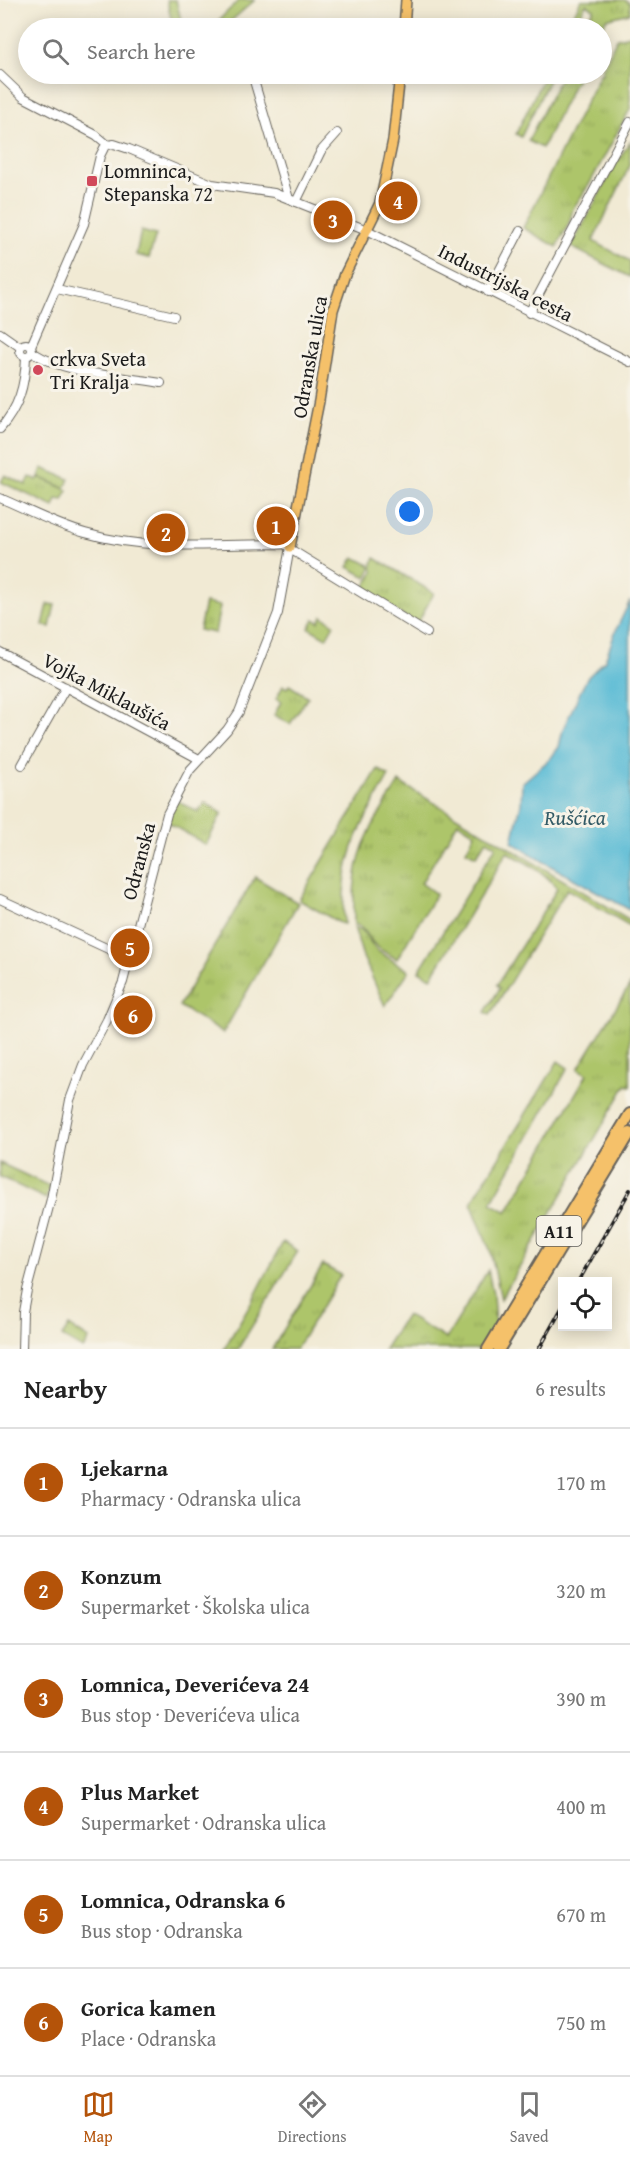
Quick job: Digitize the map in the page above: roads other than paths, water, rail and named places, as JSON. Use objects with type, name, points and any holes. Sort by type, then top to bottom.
[{"type":"highway","name":"A11","points":[[488,1349],[630,1114]]},
{"type":"highway","name":"A11","points":[[499,1349],[630,1133]]},
{"type":"main road","points":[[405,18],[406,0]]},
{"type":"main road","name":"Odranska ulica","points":[[290,548],[317,411],[333,310],[345,274],[377,213],[382,197],[393,140],[399,84]]},
{"type":"street","points":[[0,429],[16,406],[22,392],[30,352],[84,224],[100,156],[108,145],[96,135],[23,97],[1,78]]},
{"type":"street","points":[[255,84],[292,201]]},
{"type":"street","points":[[529,313],[630,122]]},
{"type":"street","points":[[292,201],[321,151],[337,133]]},
{"type":"street","name":"Industrijska cesta","points":[[108,145],[114,144],[129,148],[212,184],[263,191],[367,230],[630,362]]},
{"type":"street","points":[[488,292],[520,231]]},
{"type":"street","points":[[57,289],[174,316]]},
{"type":"street","points":[[0,333],[21,347],[21,354],[30,352],[51,363],[70,369],[161,383]]},
{"type":"street","points":[[0,498],[86,534],[123,541],[174,545],[283,544],[428,633]]},
{"type":"street","name":"Odranska","points":[[22,1349],[27,1290],[51,1199],[70,1100],[83,1065],[119,992],[130,959],[164,822],[184,780],[199,759],[232,723],[243,703],[278,613],[290,548]]},
{"type":"street","name":"Vojka Miklaušića","points":[[0,652],[199,759]]},
{"type":"street","points":[[22,765],[66,687]]},
{"type":"street","points":[[0,899],[130,959]]},
{"type":"water","name":"Rušćica","points":[[630,601],[630,910],[512,842],[521,804],[522,783],[550,759],[559,747],[563,729],[582,688],[588,677],[605,660]]},
{"type":"railway","points":[[581,1277],[630,1190]]},
{"type":"railway","points":[[539,1349],[558,1315]]},
{"type":"place","name":"Lomninca, Stepanska 72","points":[[92,181]]},
{"type":"place","name":"Plus Market","points":[[398,201]]},
{"type":"place","name":"Lomnica, Deverićeva 24","points":[[333,220]]},
{"type":"place","name":"crkva Sveta Tri Kralja","points":[[38,370]]},
{"type":"place","name":"Ljekarna","points":[[276,526]]},
{"type":"place","name":"Konzum","points":[[166,533]]},
{"type":"place","name":"Lomnica, Odranska 6","points":[[130,948]]},
{"type":"place","name":"Gorica kamen","points":[[133,1015]]}]
